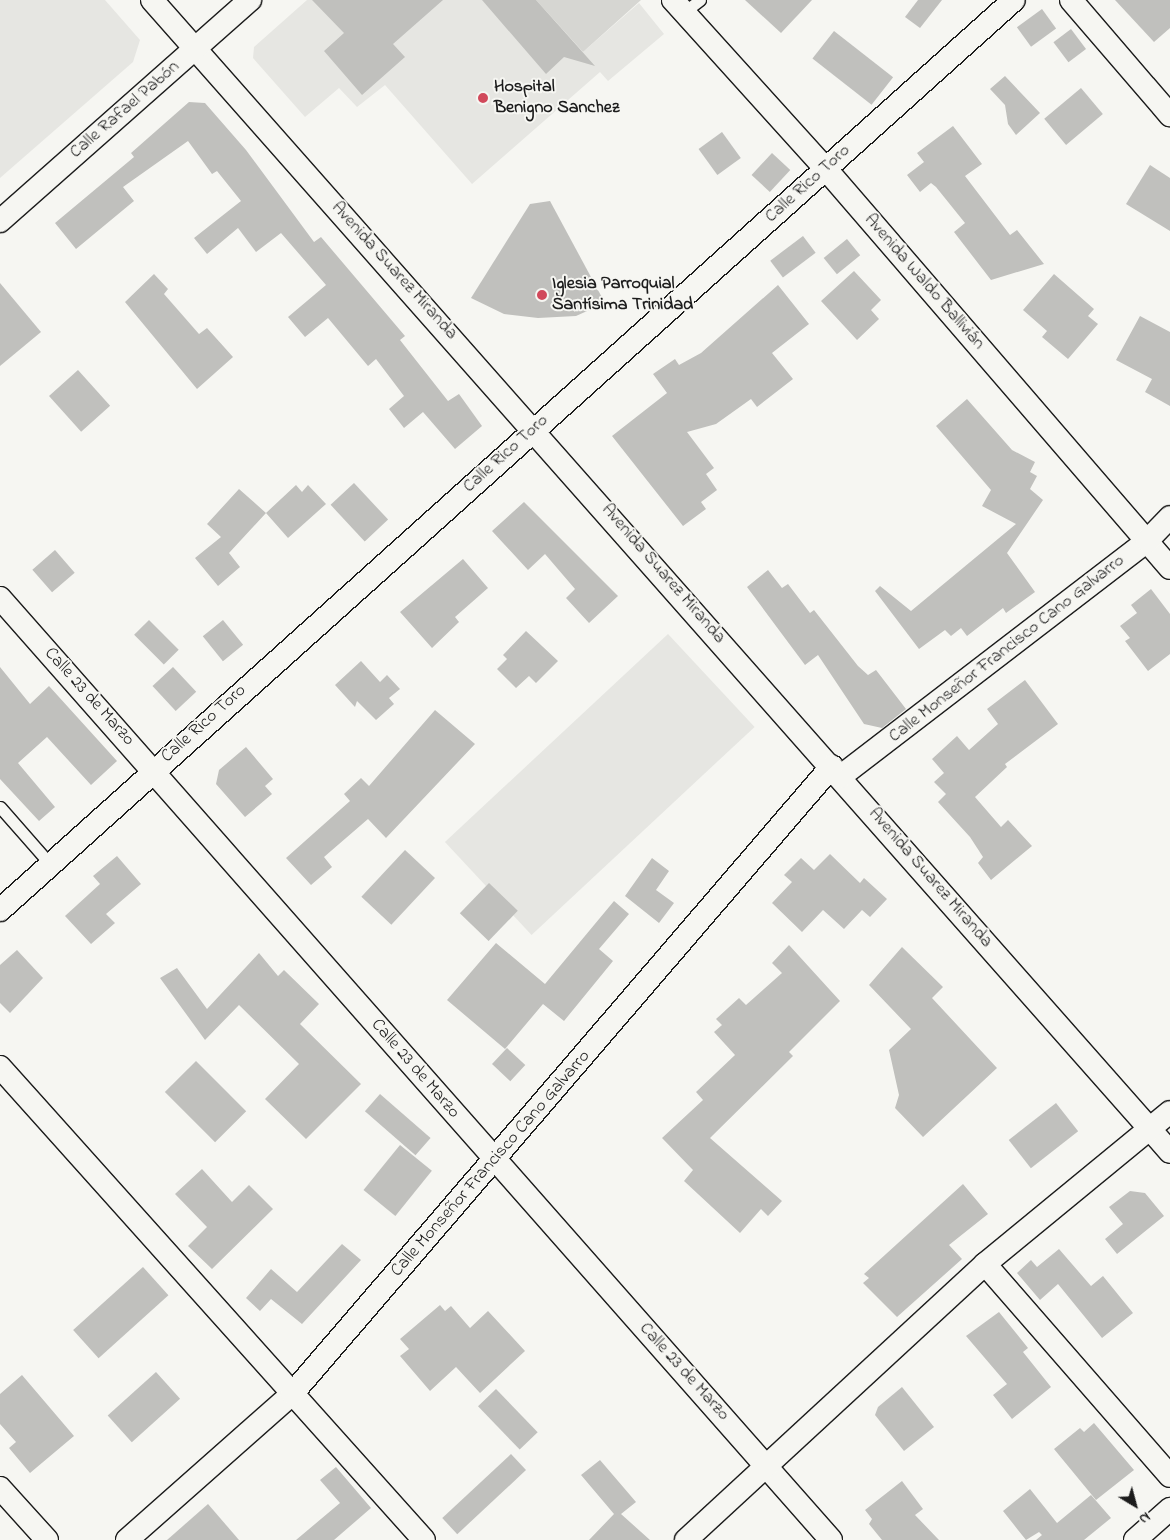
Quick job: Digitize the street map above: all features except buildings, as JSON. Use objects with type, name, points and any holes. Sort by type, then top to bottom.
[{"type":"street","name":"Avenida Suarez Miranda","points":[[152,0],[534,428],[1170,1152]]},
{"type":"street","name":"Calle Rafael Pabón","points":[[0,221],[250,0]]},
{"type":"street","name":"Calle Rico Toro","points":[[0,910],[154,769],[1014,0]]},
{"type":"street","points":[[1071,0],[1170,116]]},
{"type":"street","name":"Avenida Waldo Ballivián","points":[[686,4],[1170,568]]},
{"type":"street","name":"Calle Monseñor Francisco Cano Galvarro","points":[[127,1540],[292,1394],[837,771],[1147,541],[1170,517]]},
{"type":"street","name":"Calle 23 de Marzo","points":[[0,598],[154,769],[494,1161],[767,1464],[831,1540]]},
{"type":"street","points":[[0,1067],[424,1540]]},
{"type":"street","points":[[686,1540],[985,1264],[1148,1127],[1170,1112]]},
{"type":"street","points":[[985,1264],[1170,1476]]},
{"type":"street","points":[[0,1488],[47,1540]]},
{"type":"street","points":[[1146,1536],[1170,1509]]},
{"type":"lane","points":[[0,807],[50,864]]},
{"type":"shaded area","points":[[0,0],[105,0],[140,40],[133,62],[0,178]]},
{"type":"shaded area","name":"Hospital Benigno Sanchez","points":[[307,0],[536,0],[583,52],[639,3],[664,34],[608,81],[600,72],[472,184],[385,85],[357,107],[339,88],[305,117],[253,58],[254,47]]},
{"type":"shaded area","points":[[536,0],[641,0],[583,52]]},
{"type":"shaded area","points":[[668,634],[755,727],[532,935],[445,842]]},
{"type":"place","name":"Hospital Benigno Sanchez","points":[[483,98]]},
{"type":"place","name":"Iglesia Parroquial Santísima Trinidad","points":[[542,295]]}]
